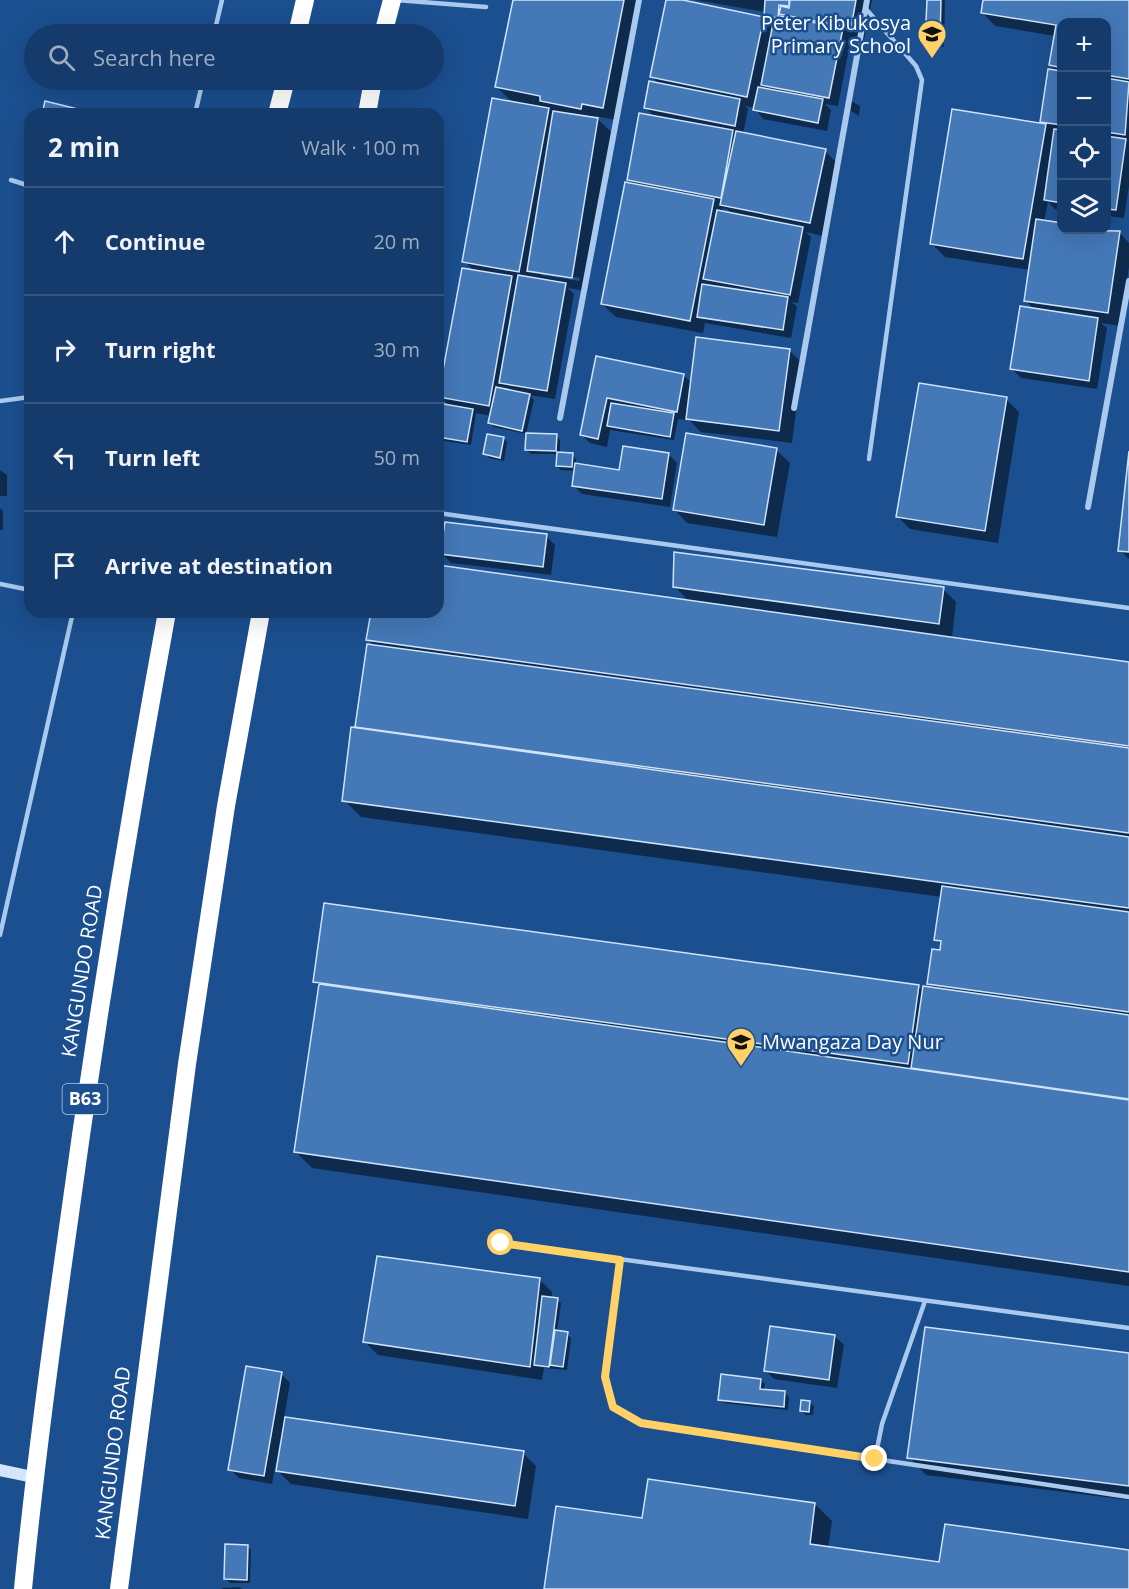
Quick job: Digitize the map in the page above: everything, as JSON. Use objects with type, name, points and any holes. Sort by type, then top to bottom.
[{"type":"highway","points":[[299,24],[305,0]]},
{"type":"highway","points":[[386,24],[394,0]]},
{"type":"highway","points":[[279,108],[284,90]]},
{"type":"highway","points":[[367,108],[371,90]]},
{"type":"highway","name":"KANGUNDO ROAD","points":[[23,1589],[33,1477],[92,1053],[166,618]]},
{"type":"highway","name":"KANGUNDO ROAD","points":[[119,1589],[189,1052],[226,807],[260,618]]},
{"type":"main road","points":[[0,1470],[33,1477]]},
{"type":"street","points":[[560,418],[639,0]]},
{"type":"street","points":[[794,408],[867,0]]},
{"type":"street","points":[[1088,507],[1129,281]]},
{"type":"lane","points":[[216,24],[222,0]]},
{"type":"lane","points":[[394,0],[486,7]]},
{"type":"lane","points":[[866,9],[916,66],[922,80],[869,459]]},
{"type":"lane","points":[[196,108],[201,90]]},
{"type":"lane","points":[[11,180],[24,184]]},
{"type":"lane","points":[[0,400],[24,398]]},
{"type":"lane","points":[[444,514],[1129,608]]},
{"type":"lane","points":[[0,584],[24,589]]},
{"type":"lane","points":[[0,935],[72,618]]},
{"type":"lane","points":[[501,1243],[1129,1328]]},
{"type":"lane","points":[[620,1260],[605,1377],[613,1407],[641,1423],[1129,1497]]},
{"type":"lane","points":[[875,1459],[882,1424],[925,1301]]},
{"type":"building","points":[[513,0],[624,0],[603,108],[582,104],[581,109],[540,101],[540,96],[495,87]]},
{"type":"building","points":[[666,0],[683,0],[764,17],[747,97],[650,77]]},
{"type":"building","points":[[765,0],[789,0],[789,6],[779,5],[778,18],[764,16]]},
{"type":"building","points":[[790,0],[856,0],[851,28],[779,14],[781,6],[789,8]]},
{"type":"building","points":[[927,0],[941,0],[940,43],[925,43]]},
{"type":"building","points":[[983,0],[1129,0],[1129,79],[1111,76],[1111,18],[1057,18],[1057,67],[1049,65],[1056,25],[981,13]]},
{"type":"building","points":[[780,16],[843,28],[829,98],[761,85],[774,18],[780,19]]},
{"type":"building","points":[[1048,69],[1057,70],[1057,124],[1040,122]]},
{"type":"building","points":[[1111,79],[1129,82],[1125,135],[1111,133]]},
{"type":"building","points":[[649,81],[740,99],[735,126],[644,108]]},
{"type":"building","points":[[758,87],[823,99],[818,123],[753,110]]},
{"type":"building","points":[[492,98],[549,108],[519,272],[462,262]]},
{"type":"building","points":[[45,101],[74,108],[43,108]]},
{"type":"building","points":[[952,109],[1046,124],[1023,259],[930,244]]},
{"type":"building","points":[[553,111],[598,118],[572,278],[527,271]]},
{"type":"building","points":[[639,113],[733,130],[721,198],[627,180]]},
{"type":"building","points":[[1054,129],[1057,129],[1057,202],[1044,200]]},
{"type":"building","points":[[736,131],[826,149],[810,223],[720,205]]},
{"type":"building","points":[[1111,137],[1126,139],[1116,210],[1111,210]]},
{"type":"building","points":[[625,182],[714,199],[690,321],[601,304]]},
{"type":"building","points":[[717,210],[803,227],[790,295],[703,279]]},
{"type":"building","points":[[1036,219],[1057,222],[1057,234],[1111,234],[1111,231],[1120,231],[1108,313],[1024,301]]},
{"type":"building","points":[[462,268],[512,276],[489,406],[444,398],[444,365]]},
{"type":"building","points":[[518,275],[566,283],[547,391],[499,383]]},
{"type":"building","points":[[702,284],[788,297],[783,330],[697,317]]},
{"type":"building","points":[[1020,306],[1098,318],[1089,381],[1010,369]]},
{"type":"building","points":[[696,337],[790,349],[779,431],[686,419]]},
{"type":"building","points":[[596,356],[684,374],[677,412],[607,398],[598,439],[580,435]]},
{"type":"building","points":[[919,383],[1007,397],[985,531],[896,517]]},
{"type":"building","points":[[496,387],[530,394],[522,431],[488,423]]},
{"type":"building","points":[[611,403],[674,413],[670,437],[607,426]]},
{"type":"building","points":[[444,404],[473,409],[467,442],[444,438]]},
{"type":"building","points":[[526,433],[557,434],[556,451],[525,450]]},
{"type":"building","points":[[686,433],[777,448],[764,525],[673,510]]},
{"type":"building","points":[[487,434],[504,437],[500,458],[483,454]]},
{"type":"building","points":[[623,446],[669,453],[662,499],[572,486],[575,463],[619,470]]},
{"type":"building","points":[[1129,451],[1129,552],[1118,551]]},
{"type":"building","points":[[557,452],[573,453],[572,467],[556,466]]},
{"type":"building","points":[[445,522],[547,534],[543,567],[444,555]]},
{"type":"building","points":[[674,552],[944,587],[939,624],[673,587]]},
{"type":"building","points":[[444,566],[1129,662],[1129,746],[366,640],[370,618],[444,618]]},
{"type":"building","points":[[367,644],[1129,748],[1129,833],[355,727]]},
{"type":"building","points":[[351,727],[1129,837],[1129,908],[342,801]]},
{"type":"building","points":[[942,886],[1129,912],[1129,1012],[927,984],[932,949],[940,950],[941,941],[934,940]]},
{"type":"building","points":[[324,903],[919,985],[908,1064],[313,982]]},
{"type":"building","points":[[319,984],[1129,1100],[1129,1272],[294,1152]]},
{"type":"building","points":[[923,986],[1129,1015],[1129,1099],[911,1068]]},
{"type":"building","points":[[377,1256],[540,1278],[530,1367],[363,1342]]},
{"type":"building","points":[[542,1296],[558,1298],[549,1367],[534,1365]]},
{"type":"building","points":[[770,1326],[835,1335],[829,1380],[764,1371]]},
{"type":"building","points":[[925,1327],[1129,1353],[1129,1486],[907,1458]]},
{"type":"building","points":[[555,1330],[568,1332],[563,1367],[550,1365]]},
{"type":"building","points":[[246,1366],[282,1372],[264,1476],[228,1470]]},
{"type":"building","points":[[721,1374],[761,1379],[760,1389],[785,1391],[784,1407],[718,1400]]},
{"type":"building","points":[[801,1400],[810,1401],[809,1412],[800,1411]]},
{"type":"building","points":[[285,1417],[524,1451],[515,1506],[276,1471]]},
{"type":"building","points":[[648,1479],[815,1503],[810,1544],[939,1562],[945,1524],[1129,1550],[1129,1589],[544,1589],[556,1506],[642,1518]]},
{"type":"building","points":[[225,1544],[248,1545],[247,1580],[224,1579]]},
{"type":"place","name":"Peter Kibukosya Primary School","points":[[932,60]]},
{"type":"place","name":"Mwangaza Day Nur","points":[[741,1068]]},
{"type":"route","points":[[501,1243],[620,1260],[605,1377],[613,1407],[641,1423],[875,1459]]}]
